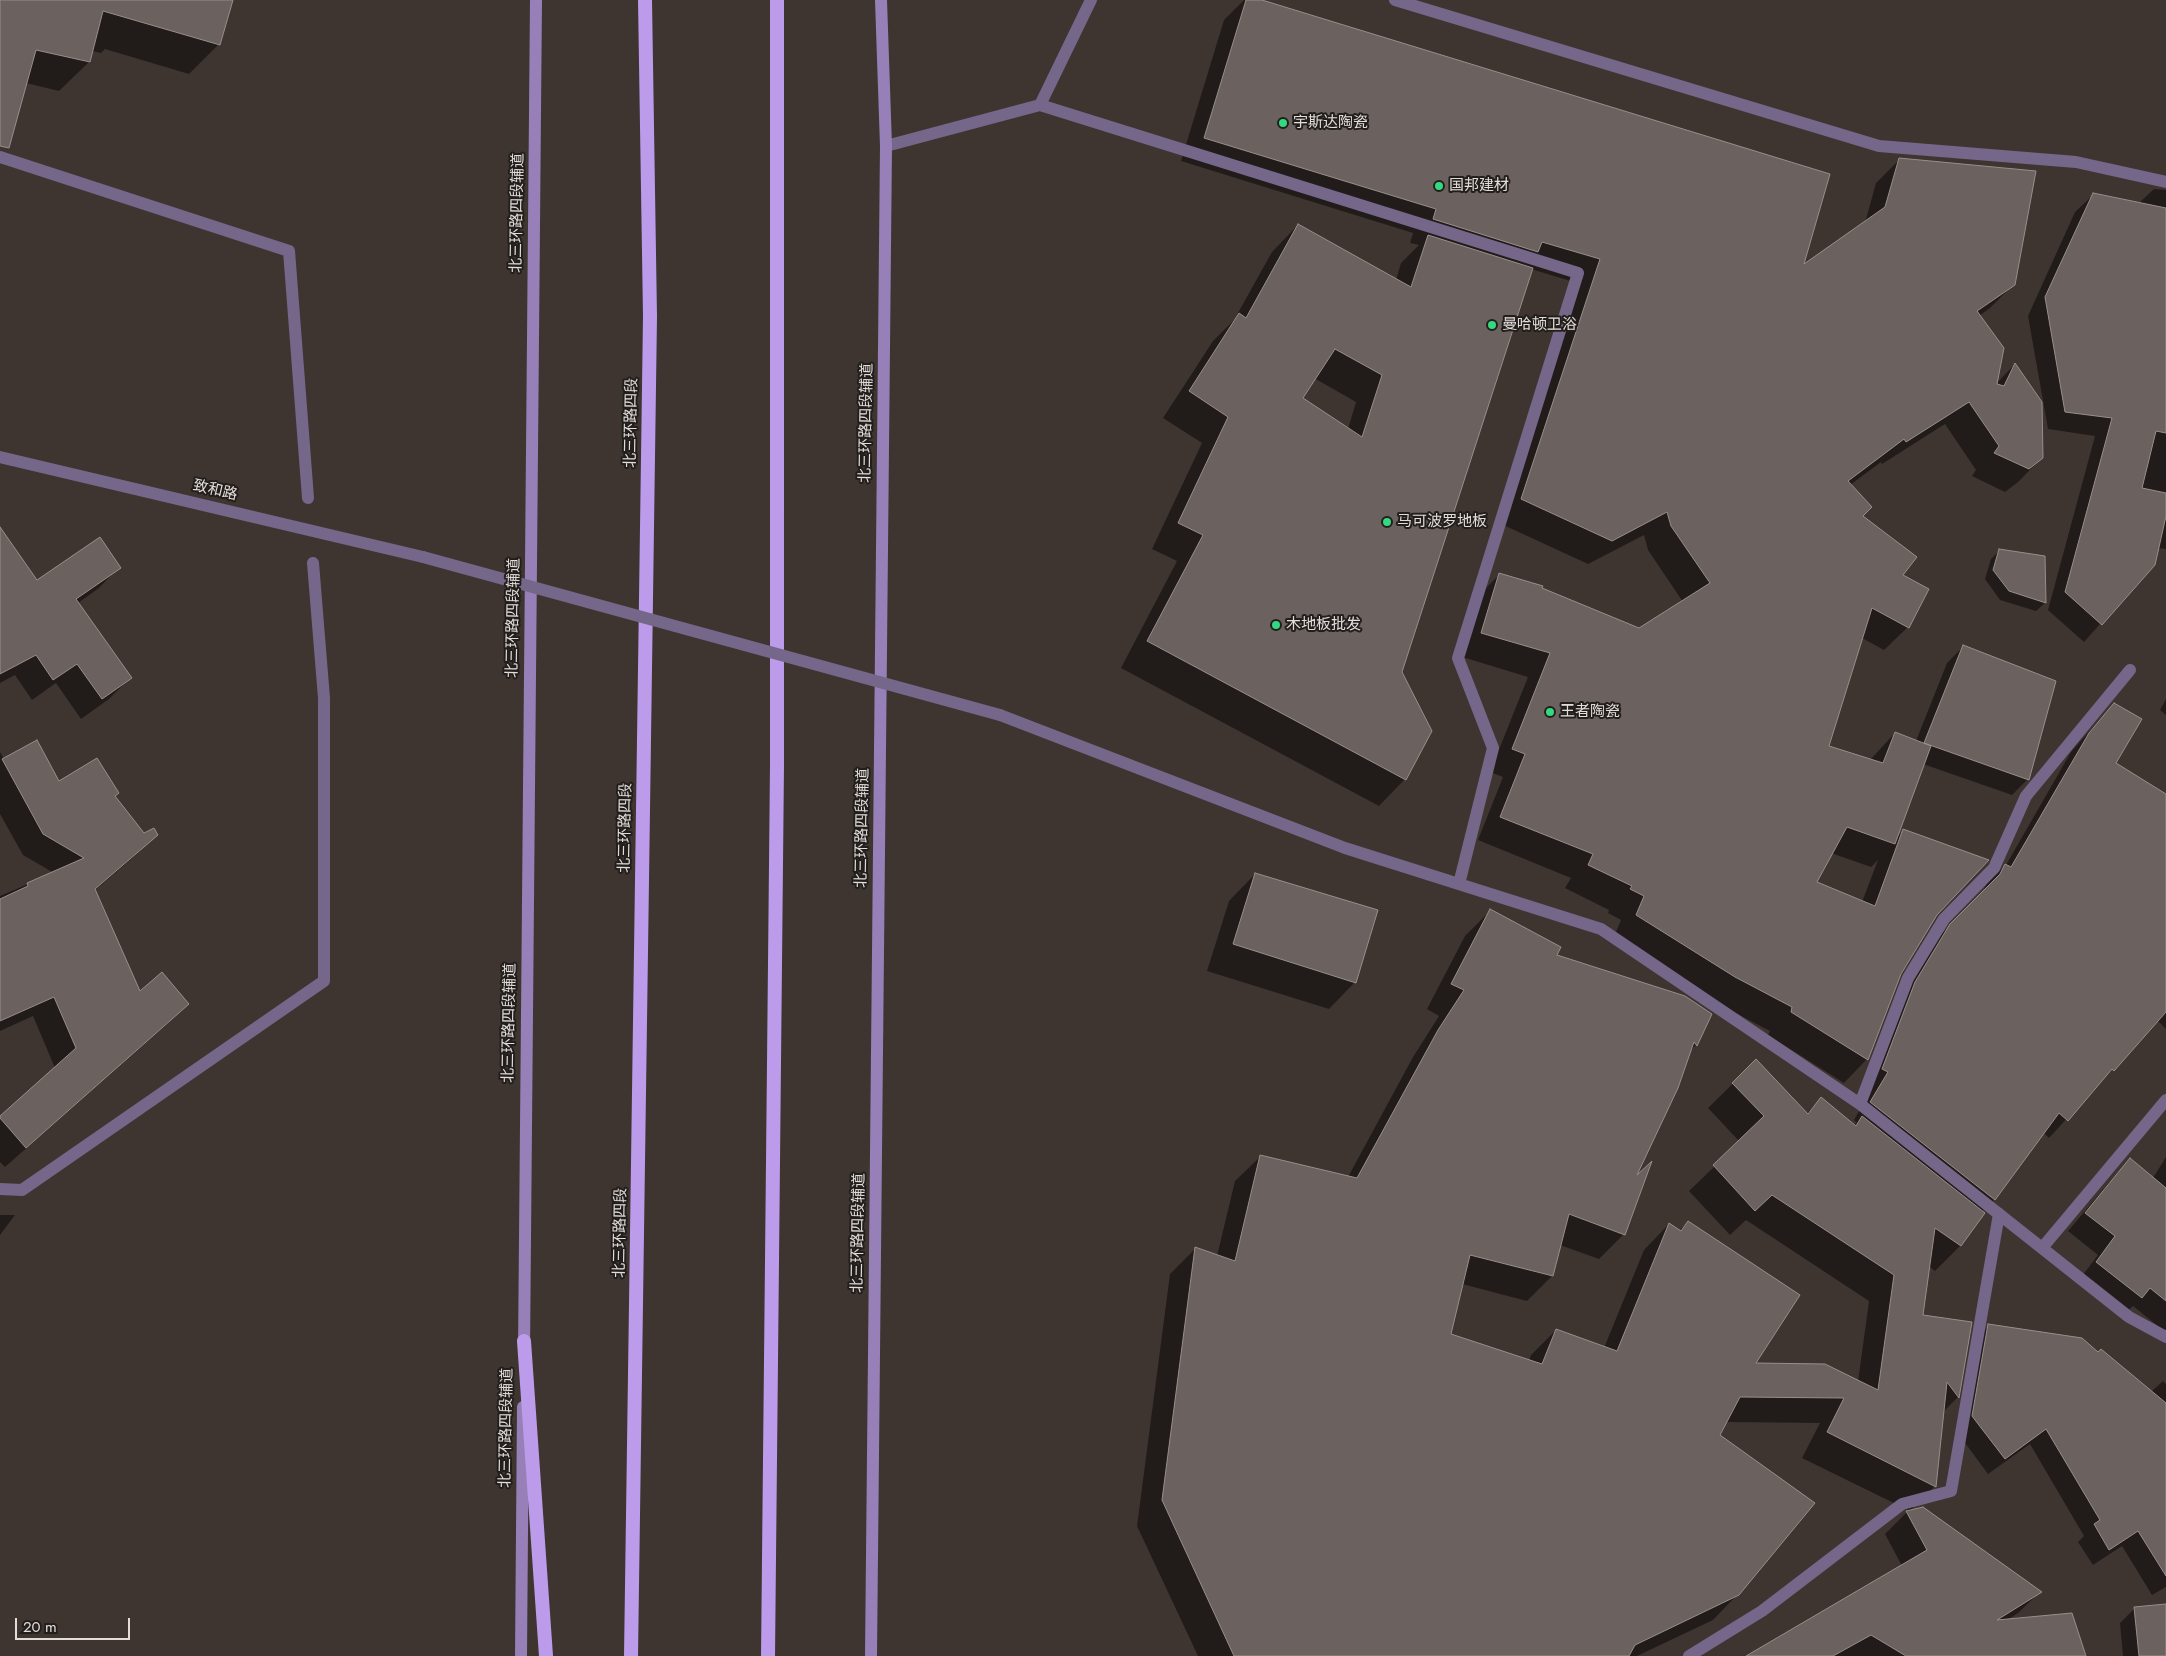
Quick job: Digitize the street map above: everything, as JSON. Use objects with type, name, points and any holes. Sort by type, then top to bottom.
[{"type":"highway","name":"北三环路四段","points":[[631,1656],[650,316],[646,0]]},
{"type":"highway","points":[[768,1656],[777,766],[777,0]]},
{"type":"highway","points":[[524,1341],[546,1656]]},
{"type":"main road","name":"北三环路四段辅道","points":[[521,1656],[536,0]]},
{"type":"main road","name":"北三环路四段辅道","points":[[871,1656],[886,146],[881,0]]},
{"type":"street","points":[[1040,105],[1091,0]]},
{"type":"street","points":[[1394,0],[1879,146],[2076,162],[2166,182]]},
{"type":"street","points":[[886,146],[1040,105],[1578,273],[1458,658],[1493,748],[1459,884]]},
{"type":"street","points":[[0,157],[289,251],[308,498]]},
{"type":"street","name":"致和路","points":[[0,457],[423,557],[1000,715],[1346,848],[1601,929],[1860,1104],[2129,1316],[2166,1337]]},
{"type":"street","points":[[0,1190],[22,1190],[324,981],[324,698],[313,563]]},
{"type":"street","points":[[1860,1104],[1908,978],[1944,919],[1994,868],[2026,796],[2130,670]]},
{"type":"street","points":[[2042,1248],[2166,1100]]},
{"type":"street","points":[[1689,1656],[1762,1611],[1902,1504],[1950,1491],[1999,1214]]},
{"type":"building","points":[[0,0],[233,0],[220,45],[103,11],[90,62],[36,50],[9,148],[0,146]]},
{"type":"building","points":[[1246,0],[1262,0],[1830,174],[1804,264],[1885,207],[1899,158],[2036,171],[2015,285],[1977,311],[2004,348],[1997,384],[2004,386],[2015,363],[2042,402],[2043,458],[2029,469],[1994,453],[1999,446],[1969,402],[1906,442],[1904,439],[1848,481],[1872,507],[1863,516],[1917,557],[1903,575],[1929,589],[1909,628],[1872,608],[1829,746],[1883,763],[1895,732],[1931,746],[1895,844],[1847,827],[1817,882],[1875,906],[1903,829],[1989,860],[1937,915],[1901,974],[1868,1060],[1791,1012],[1792,1007],[1735,977],[1636,915],[1644,896],[1630,889],[1632,886],[1588,865],[1593,854],[1500,817],[1525,754],[1512,749],[1550,653],[1481,633],[1499,573],[1543,586],[1542,588],[1639,628],[1710,583],[1671,526],[1667,512],[1612,541],[1521,499],[1600,259],[1542,242],[1538,252],[1433,219],[1436,209],[1204,138]]},
{"type":"building","points":[[2093,193],[2166,208],[2166,433],[2156,431],[2142,488],[2166,493],[2166,516],[2155,565],[2102,625],[2065,592],[2112,418],[2065,412],[2045,297]]},
{"type":"building","points":[[1298,224],[1411,287],[1428,235],[1533,268],[1402,672],[1432,731],[1406,780],[1147,641],[1203,535],[1178,523],[1228,417],[1189,391],[1239,313],[1246,318]],"holes":[[[1335,349],[1382,375],[1362,437],[1303,398]]]},
{"type":"building","points":[[0,527],[37,580],[100,537],[121,568],[76,599],[132,678],[102,699],[77,664],[53,680],[36,655],[0,674]]},
{"type":"building","points":[[1999,549],[2045,556],[2046,603],[2009,591],[1993,570]]},
{"type":"building","points":[[1963,645],[2056,681],[2029,780],[1924,743]]},
{"type":"building","points":[[2114,703],[2142,719],[2116,763],[2166,794],[2166,1012],[2114,1071],[2112,1069],[2068,1121],[2059,1113],[1995,1200],[1870,1102],[1888,1072],[1882,1069],[1915,982],[1950,924],[2000,874],[2005,864],[2011,867],[2089,733]]},
{"type":"building","points":[[37,740],[59,781],[97,758],[119,793],[115,796],[144,833],[154,828],[158,835],[95,889],[140,991],[162,972],[189,1004],[26,1148],[0,1116],[76,1048],[54,997],[0,1021],[0,899],[28,886],[27,883],[84,858],[43,834],[2,759]]},
{"type":"building","points":[[1255,873],[1378,910],[1356,983],[1233,944]]},
{"type":"building","points":[[1490,909],[1561,947],[1557,955],[1685,996],[1712,1014],[1697,1046],[1694,1042],[1678,1088],[1637,1175],[1652,1161],[1625,1235],[1569,1214],[1553,1276],[1470,1255],[1451,1334],[1542,1364],[1556,1329],[1617,1351],[1669,1223],[1681,1231],[1688,1221],[1800,1295],[1756,1363],[1825,1364],[1878,1390],[1894,1275],[1772,1195],[1755,1211],[1713,1165],[1764,1116],[1732,1083],[1756,1059],[1808,1114],[1821,1097],[1856,1126],[1862,1116],[1985,1213],[1961,1246],[1935,1228],[1923,1315],[1972,1322],[1959,1398],[1947,1382],[1936,1487],[1827,1432],[1844,1398],[1740,1397],[1720,1435],[1815,1503],[1739,1595],[1635,1645],[1629,1656],[1234,1656],[1162,1500],[1195,1247],[1235,1261],[1260,1155],[1357,1178],[1438,1030],[1464,990],[1451,984]]},
{"type":"building","points":[[2130,1158],[2166,1188],[2166,1301],[2150,1288],[2142,1298],[2096,1262],[2115,1236],[2085,1213]]},
{"type":"building","points":[[1988,1324],[2082,1338],[2098,1352],[2101,1349],[2166,1403],[2166,1576],[2138,1531],[2109,1550],[2094,1524],[2100,1520],[2046,1429],[2005,1459],[1972,1416]]},
{"type":"building","points":[[1923,1507],[2042,1592],[1997,1620],[2072,1613],[2086,1656],[1906,1656],[1871,1635],[1833,1656],[1746,1656],[1927,1550],[1906,1511]]},
{"type":"building","points":[[2166,1604],[2166,1656],[2139,1656],[2134,1607]]},
{"type":"place","name":"宇斯达陶瓷","points":[[1283,123]]},
{"type":"place","name":"国邦建材","points":[[1439,186]]},
{"type":"place","name":"曼哈顿卫浴","points":[[1492,325]]},
{"type":"place","name":"马可波罗地板","points":[[1387,522]]},
{"type":"place","name":"木地板批发","points":[[1276,625]]},
{"type":"place","name":"王者陶瓷","points":[[1550,712]]}]
